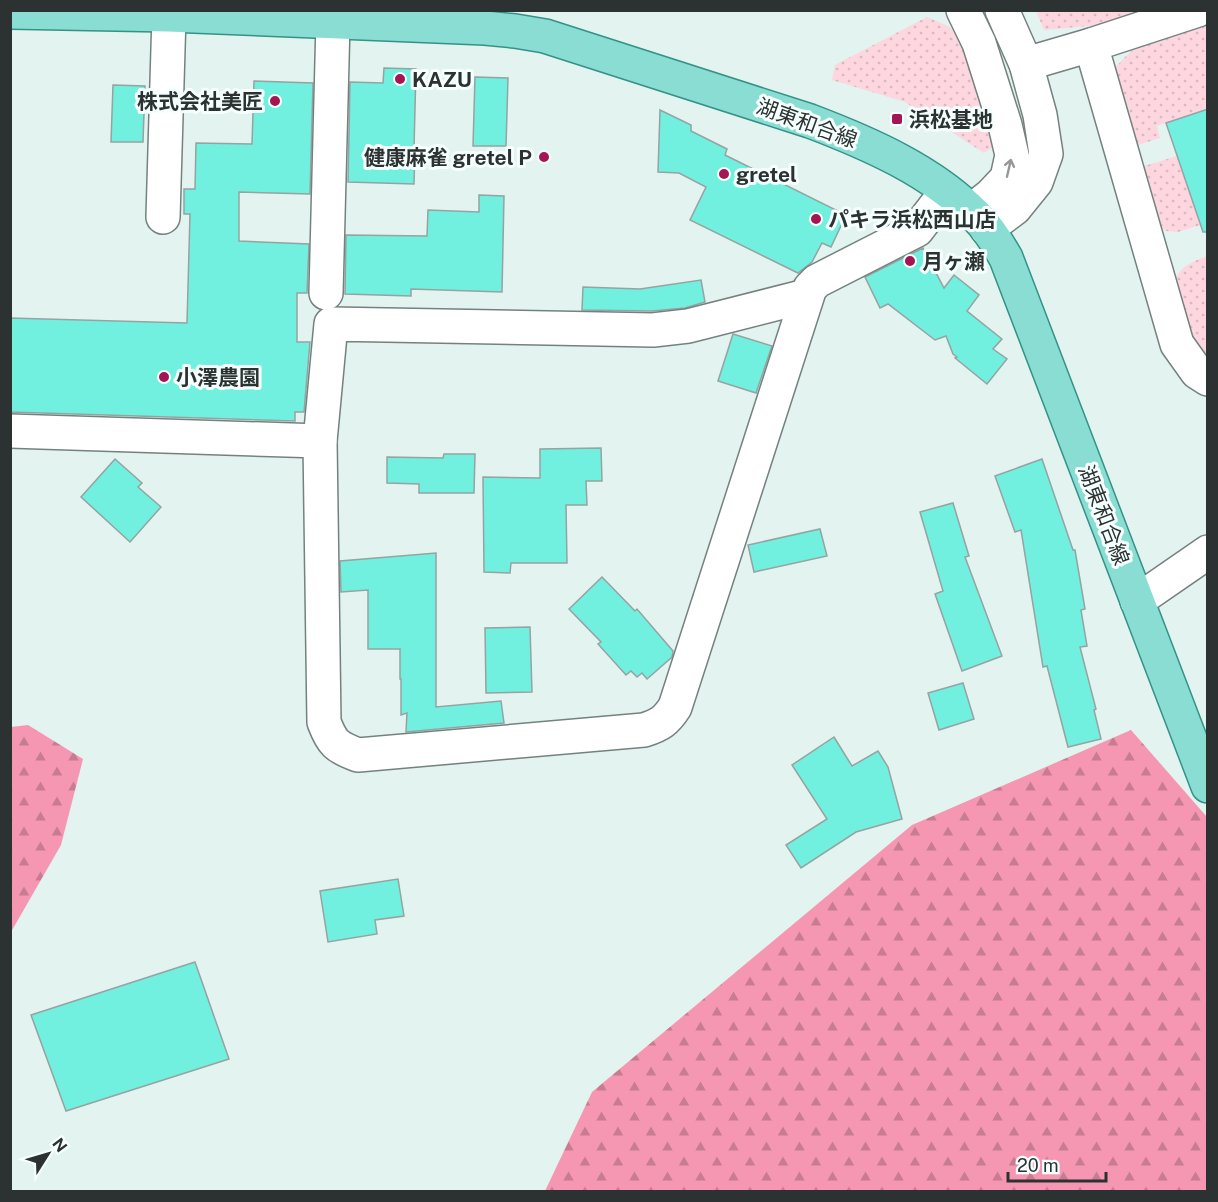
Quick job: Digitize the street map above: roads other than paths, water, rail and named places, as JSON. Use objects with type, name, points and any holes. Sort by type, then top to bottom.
[{"type":"main road","name":"湖東和合線","points":[[10,12],[169,15],[485,28],[545,36],[810,121],[852,137],[918,172],[968,210],[994,237],[1006,258],[1208,786]]},
{"type":"street","points":[[806,296],[688,326],[653,330],[331,324],[320,441],[324,722],[330,738],[342,749],[358,754],[644,730],[657,726],[668,718],[675,707],[810,288],[817,281],[917,230],[968,210],[990,196],[1007,178],[1012,155],[1005,125],[979,43],[963,10]]},
{"type":"street","points":[[968,210],[1015,208],[1036,182],[1046,154],[1040,115],[1026,64],[1002,10]]},
{"type":"street","points":[[1026,64],[1198,10]]},
{"type":"street","points":[[163,217],[169,15]]},
{"type":"street","points":[[326,293],[333,22]]},
{"type":"street","points":[[1091,45],[1177,345],[1197,372],[1208,379]]},
{"type":"street","points":[[10,431],[320,441]]},
{"type":"street","points":[[1137,601],[1208,552]]},
{"type":"place","name":"KAZU","points":[[400,79]]},
{"type":"place","name":"株式会社美匠","points":[[275,101]]},
{"type":"place","name":"浜松基地","points":[[897,119]]},
{"type":"place","name":"健康麻雀 gretel P","points":[[544,157]]},
{"type":"place","name":"gretel","points":[[724,174]]},
{"type":"place","name":"パキラ浜松西山店","points":[[816,219]]},
{"type":"place","name":"月ヶ瀬","points":[[910,261]]},
{"type":"place","name":"小澤農園","points":[[164,377]]}]
